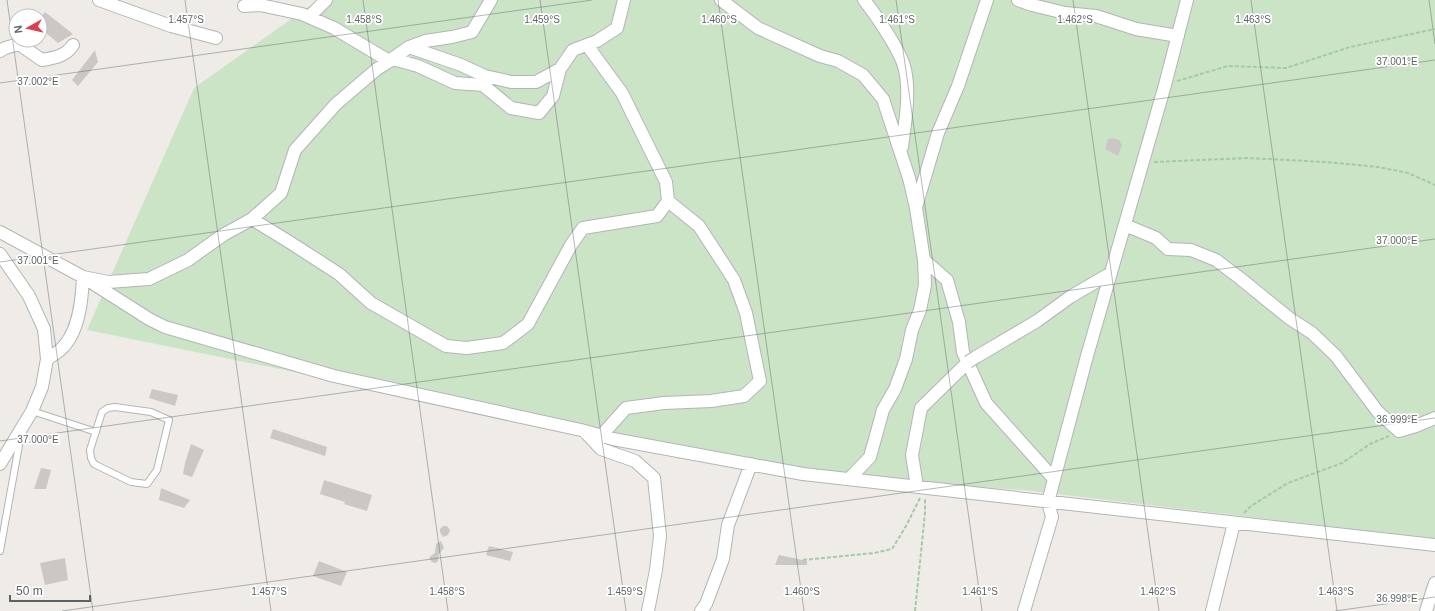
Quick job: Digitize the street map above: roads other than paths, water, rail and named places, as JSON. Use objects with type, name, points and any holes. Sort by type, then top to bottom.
[{"type":"street","points":[[99,0],[171,26],[216,38]]},
{"type":"street","points":[[309,17],[326,0]]},
{"type":"street","points":[[83,277],[108,282],[149,279],[188,260],[223,235],[252,219],[281,193],[295,150],[336,104],[377,69],[409,48],[425,41],[472,32],[490,0]]},
{"type":"street","points":[[389,61],[393,58],[418,66],[455,83],[483,86],[511,108],[539,113],[553,96],[560,69],[573,50],[597,41],[617,28],[624,0]]},
{"type":"street","points":[[721,0],[758,28],[820,56],[838,61],[863,75],[884,99],[910,178],[924,260],[925,285],[920,310],[912,330],[906,359],[894,389],[883,410],[870,457],[849,479]]},
{"type":"street","points":[[864,0],[901,56],[905,68],[907,95],[906,116],[901,150]]},
{"type":"street","points":[[916,208],[938,133],[958,86],[987,0]]},
{"type":"street","points":[[1018,0],[1065,13],[1096,16],[1136,29],[1178,36]]},
{"type":"street","points":[[1024,611],[1052,517],[1048,502],[1054,479],[1165,85],[1187,0]]},
{"type":"street","points":[[244,6],[260,5],[302,14],[334,28],[389,61]]},
{"type":"street","points":[[0,51],[19,44],[42,60],[57,57],[69,51],[73,45]]},
{"type":"street","points":[[252,219],[339,274],[371,302],[446,346],[467,348],[503,343],[528,324],[571,245],[583,228],[657,216],[668,201],[666,182],[622,94],[587,45]]},
{"type":"street","points":[[409,48],[461,65],[485,76],[511,82],[536,82],[560,69]]},
{"type":"street","points":[[601,436],[626,408],[664,403],[711,401],[744,396],[760,382],[746,314],[734,280],[699,226],[668,201]]},
{"type":"street","points":[[1125,225],[1156,238],[1168,249],[1191,250],[1216,260],[1288,318],[1312,332],[1336,356],[1378,412],[1399,431],[1435,418]]},
{"type":"street","points":[[0,232],[83,277],[149,319],[187,334],[334,376],[601,436],[803,474],[1435,545]]},
{"type":"street","points":[[0,254],[28,296],[44,329],[47,359],[42,387],[32,411],[0,464]]},
{"type":"street","points":[[924,260],[947,280],[959,322],[964,352],[986,403],[1054,479]]},
{"type":"street","points":[[921,487],[912,455],[920,408],[972,359],[1037,321],[1070,298],[1111,273]]},
{"type":"street","points":[[47,359],[61,350],[69,339],[81,303],[83,277]]},
{"type":"street","points":[[585,432],[601,448],[635,461],[654,478],[660,536],[656,570],[648,611]]},
{"type":"street","points":[[701,611],[706,604],[723,559],[728,525],[751,464]]},
{"type":"street","points":[[1212,611],[1234,523]]},
{"type":"street","points":[[1426,611],[1435,583]]},
{"type":"lane","points":[[115,407],[151,412],[168,420],[157,470],[147,484],[131,482],[94,464],[90,458],[90,450],[96,432],[102,412],[108,408],[115,407]]},
{"type":"lane","points":[[32,411],[96,432]]},
{"type":"lane","points":[[0,551],[23,427]]}]
